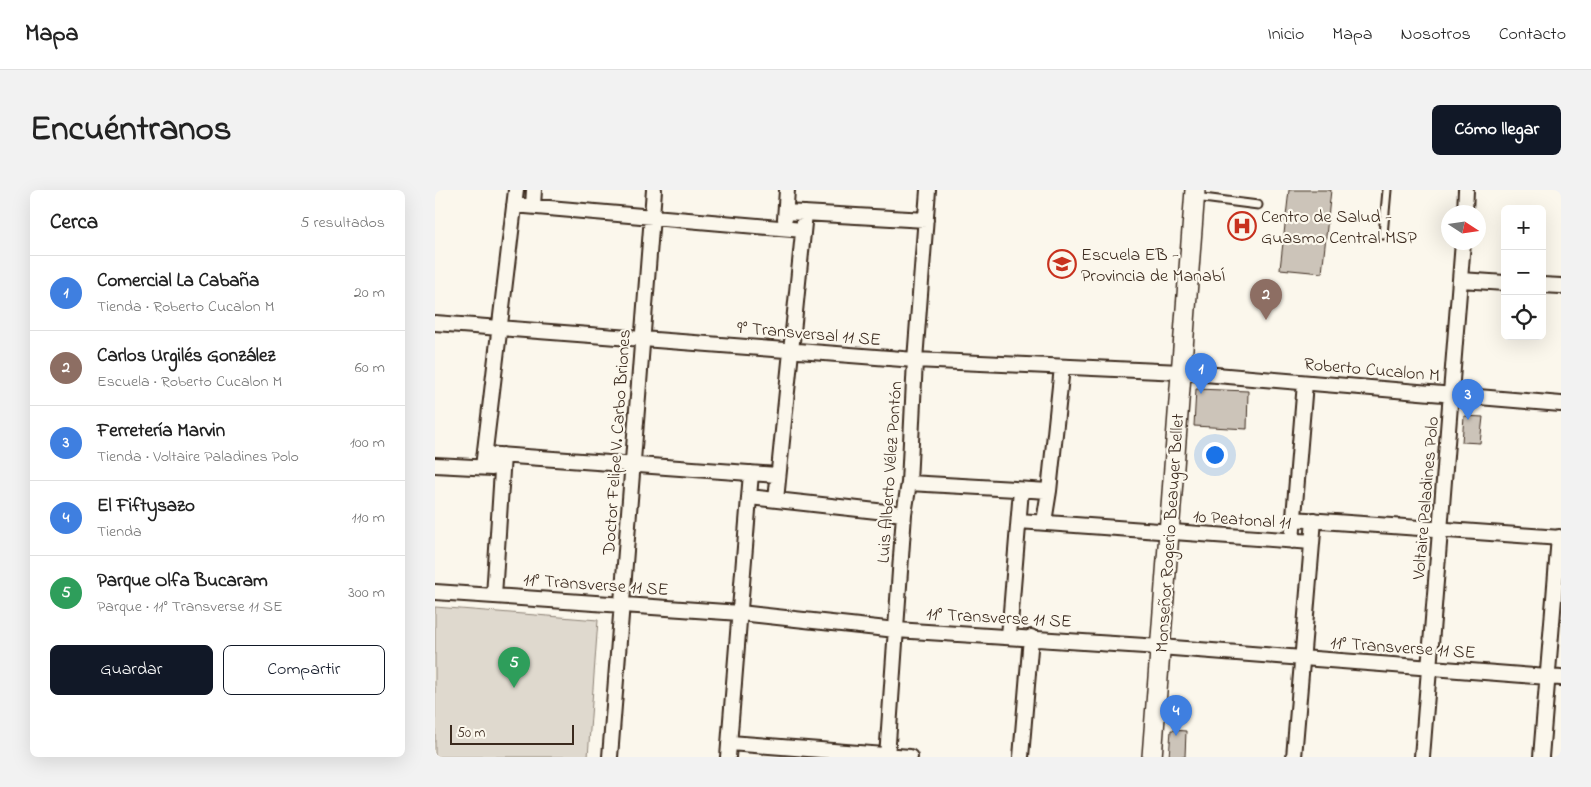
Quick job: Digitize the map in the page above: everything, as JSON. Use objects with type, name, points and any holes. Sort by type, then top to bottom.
[{"type":"street","points":[[484,460],[516,190]]},
{"type":"street","points":[[533,206],[534,190]]},
{"type":"street","name":"Doctor Felipe V. Carbo Briones","points":[[610,757],[654,190]]},
{"type":"street","points":[[785,228],[787,190]]},
{"type":"street","name":"Luis Alberto Vélez Pontón","points":[[887,756],[909,483],[915,360],[928,190]]},
{"type":"street","points":[[1465,205],[1466,190]]},
{"type":"street","name":"Monseñor Rogerio Beauger Bellet","points":[[1152,757],[1194,193]]},
{"type":"street","points":[[514,205],[803,230]]},
{"type":"street","points":[[786,212],[926,220]]},
{"type":"street","points":[[776,500],[805,213]]},
{"type":"street","name":"Voltaire Paladines Polo","points":[[1422,757],[1463,250]]},
{"type":"street","points":[[1461,280],[1501,282]]},
{"type":"street","points":[[1546,285],[1561,286]]},
{"type":"street","name":"9° Transversal 11 SE","points":[[435,323],[915,360],[1181,372]]},
{"type":"street","points":[[1044,522],[1062,367]]},
{"type":"street","name":"Roberto Cucalon M","points":[[1181,372],[1561,404]]},
{"type":"street","points":[[1292,541],[1305,383]]},
{"type":"street","points":[[435,465],[484,460],[633,464],[778,475]]},
{"type":"street","points":[[494,596],[503,462]]},
{"type":"street","points":[[729,757],[751,473]]},
{"type":"street","points":[[909,483],[1049,491]]},
{"type":"street","points":[[1009,636],[1021,490]]},
{"type":"street","points":[[749,497],[905,514]]},
{"type":"street","name":"10 Peatonal 11","points":[[1293,519],[1560,538]]},
{"type":"street","points":[[1294,757],[1314,520]]},
{"type":"street","name":"10 Peatonal 11","points":[[1019,521],[1312,542]]},
{"type":"street","points":[[1541,757],[1560,538]]},
{"type":"street","name":"11° Transverse 11 SE","points":[[435,592],[740,612],[896,630],[1031,637],[1561,678]]},
{"type":"street","points":[[1021,757],[1031,637]]},
{"type":"street","points":[[730,743],[755,751],[910,757]]},
{"type":"lane","points":[[1383,234],[1387,190]]},
{"type":"lane","points":[[1194,193],[1258,205]]},
{"type":"shaded area","points":[[435,607],[598,620],[588,757],[435,757]]},
{"type":"building","points":[[1289,190],[1331,190],[1322,273],[1280,269]]},
{"type":"building","points":[[1196,389],[1248,391],[1247,429],[1194,426]]},
{"type":"building","points":[[1464,416],[1483,417],[1480,443],[1462,442]]},
{"type":"building","points":[[1171,730],[1186,731],[1185,757],[1169,757]]},
{"type":"place","name":"Centro de Salud - Guasmo Central MSP","points":[[1242,226]]},
{"type":"place","name":"Escuela EB - Provincia de ManabÍ","points":[[1062,264]]},
{"type":"place","name":"Carlos Urgilés González","points":[[1266,320]]},
{"type":"place","name":"Comercial La Cabaña","points":[[1201,394]]},
{"type":"place","name":"Ferretería Marvin","points":[[1468,420]]},
{"type":"place","name":"Parque Olfa Bucaram","points":[[514,688]]},
{"type":"place","name":"El Fiftysazo","points":[[1176,736]]}]
